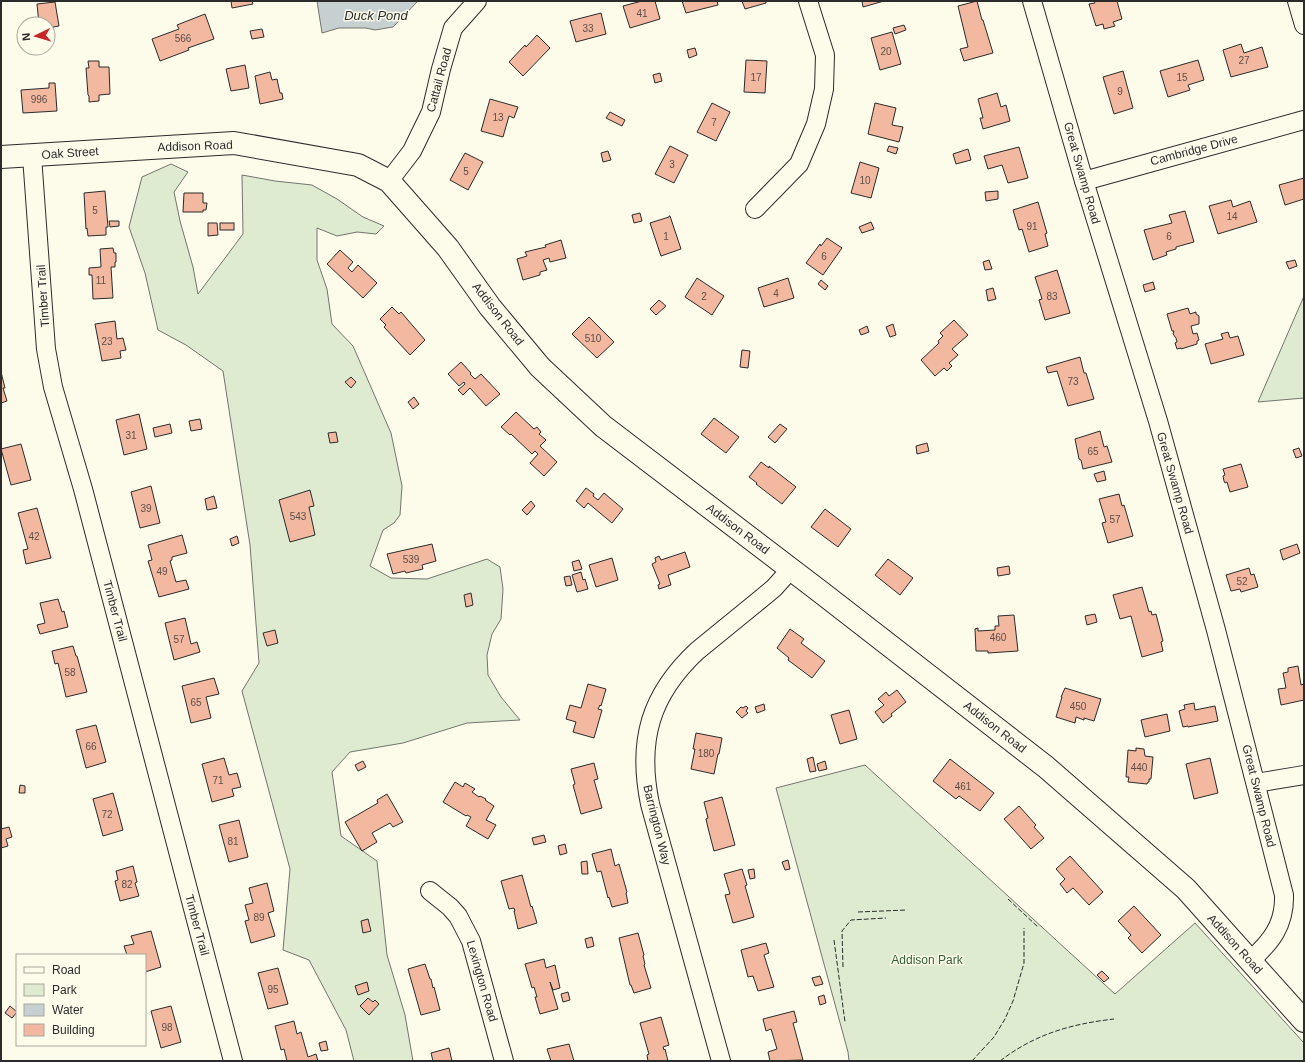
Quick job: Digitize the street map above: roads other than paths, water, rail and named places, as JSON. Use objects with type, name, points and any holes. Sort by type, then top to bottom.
[{"type":"main road","name":"Addison Road","points":[[139,148],[234,144],[358,165],[389,181],[448,248],[490,307],[540,367],[603,426],[1046,766],[1186,890],[1304,1021]]},
{"type":"main road","name":"Oak Street","points":[[1,157],[139,148]]},
{"type":"street","name":"Cattail Road","points":[[389,181],[412,151],[431,112],[441,69],[453,28],[477,1]]},
{"type":"street","points":[[755,209],[799,164],[816,124],[824,89],[825,54],[808,1]]},
{"type":"street","name":"Great Swamp Road","points":[[1032,1],[1084,181],[1160,428],[1216,630],[1284,895],[1283,915],[1276,930],[1261,950],[1250,961]]},
{"type":"street","points":[[1297,1],[1304,25]]},
{"type":"street","name":"Cambridge Drive","points":[[1084,181],[1304,120]]},
{"type":"street","name":"Timber Trail","points":[[32,156],[46,348],[53,387],[83,489],[233,1061]]},
{"type":"street","name":"Barrington Way","points":[[721,1061],[650,804],[645,770],[647,736],[651,718],[657,703],[665,688],[685,662],[696,651],[774,588],[791,569]]},
{"type":"street","points":[[1256,783],[1304,775]]},
{"type":"street","name":"Lexington Road","points":[[430,891],[450,907],[458,916],[471,941],[504,1061]]},
{"type":"water","name":"Duck Pond","points":[[317,1],[418,1],[393,27],[375,30],[366,28],[339,28],[322,33]]},
{"type":"park label","name":"Addison Park","points":[[927,960]]}]
